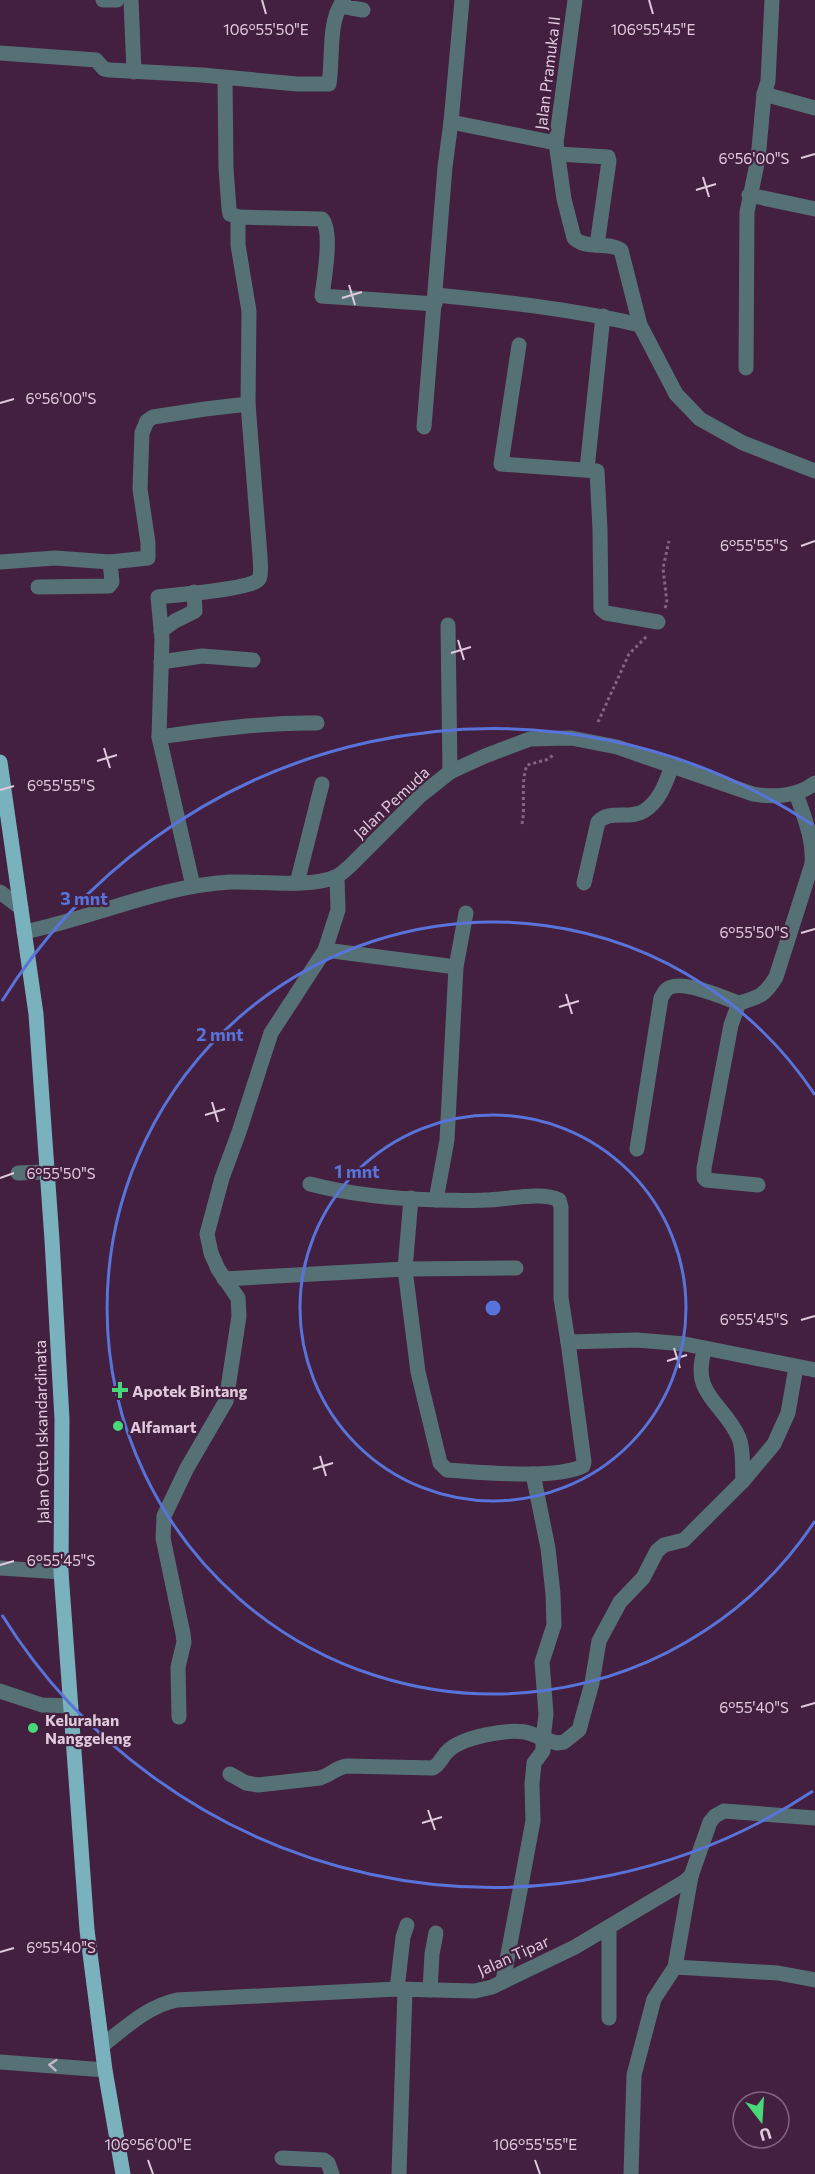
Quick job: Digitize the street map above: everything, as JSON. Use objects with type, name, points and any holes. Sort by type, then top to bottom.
[{"type":"main road","name":"Jalan Otto Iskandardinata","points":[[0,762],[36,1014],[62,1419],[61,1572],[87,1930],[105,2070],[123,2174]]},
{"type":"street","points":[[103,0],[117,0]]},
{"type":"street","points":[[131,0],[134,72]]},
{"type":"street","points":[[424,427],[445,167],[462,0]]},
{"type":"street","name":"Jalan Pramuka II","points":[[575,0],[557,148],[564,199],[573,238],[578,242],[614,246],[621,250],[640,325]]},
{"type":"street","points":[[746,368],[747,212],[758,159],[764,94],[768,81],[772,0]]},
{"type":"street","points":[[0,53],[96,60],[104,69],[134,72],[202,75],[297,84],[329,84],[333,61],[332,36],[338,8],[342,1]]},
{"type":"street","points":[[342,1],[346,8],[363,10]]},
{"type":"street","points":[[225,78],[226,168],[230,214],[238,218],[318,218],[324,220],[326,264],[322,296],[435,299],[533,305],[603,316],[640,325],[676,393],[700,418],[743,443],[815,471]]},
{"type":"street","points":[[764,94],[815,108]]},
{"type":"street","points":[[451,123],[557,148],[608,157],[597,245]]},
{"type":"street","points":[[749,195],[815,209]]},
{"type":"street","points":[[193,886],[159,737],[161,631],[158,597],[253,584],[260,576],[248,404],[249,311],[238,246],[238,218]]},
{"type":"street","points":[[587,469],[603,316]]},
{"type":"street","points":[[519,345],[501,464],[597,471],[601,609],[606,613],[658,622]]},
{"type":"street","points":[[0,562],[55,558],[110,562],[148,557],[140,483],[142,433],[147,421],[153,417],[248,404]]},
{"type":"street","points":[[38,587],[109,585],[112,582],[110,562]]},
{"type":"street","points":[[161,631],[195,611],[194,592]]},
{"type":"street","points":[[448,625],[450,772]]},
{"type":"street","points":[[161,663],[202,656],[253,660]]},
{"type":"street","points":[[159,737],[220,729],[317,723]]},
{"type":"street","name":"Jalan Pemuda","points":[[337,877],[420,795],[450,772],[530,739],[571,738],[617,747],[753,794],[766,796],[796,793],[815,783]]},
{"type":"street","points":[[584,883],[598,822],[605,816],[634,815],[643,812],[658,798],[672,766]]},
{"type":"street","points":[[297,883],[322,784]]},
{"type":"street","points":[[637,1149],[661,998],[666,989],[686,985],[739,1003],[759,998],[768,990],[776,977],[809,874],[813,848],[796,793]]},
{"type":"street","points":[[24,932],[57,926],[193,886],[231,882],[297,883],[337,877],[338,910],[325,950],[271,1033],[222,1178],[207,1234],[211,1253],[224,1279],[238,1298],[239,1305],[226,1401],[187,1468],[164,1516],[163,1538],[184,1642],[178,1667],[179,1717]]},
{"type":"street","points":[[0,892],[21,908]]},
{"type":"street","points":[[436,1200],[447,1140],[456,967],[466,913]]},
{"type":"street","points":[[325,950],[456,967]]},
{"type":"street","points":[[739,1003],[731,1025],[704,1178],[709,1181],[758,1185]]},
{"type":"street","points":[[18,1173],[47,1172]]},
{"type":"street","points":[[310,1184],[381,1197],[486,1200],[544,1197],[559,1200],[562,1214],[561,1298],[584,1464],[573,1470],[533,1474],[447,1470],[442,1466],[418,1372],[405,1269],[411,1198]]},
{"type":"street","points":[[224,1279],[405,1269],[516,1268]]},
{"type":"street","points":[[568,1342],[637,1340],[685,1344],[815,1370]]},
{"type":"street","points":[[705,1349],[700,1363],[701,1377],[715,1406],[734,1428],[740,1441],[743,1480]]},
{"type":"street","points":[[230,1774],[246,1783],[258,1785],[321,1778],[329,1776],[339,1766],[433,1768],[440,1764],[448,1751],[477,1737],[524,1732],[557,1743],[564,1742],[579,1730],[592,1683],[599,1641],[620,1602],[643,1578],[657,1551],[667,1544],[684,1540],[743,1480],[774,1444],[788,1413],[796,1367]]},
{"type":"street","points":[[503,1981],[533,1821],[534,1763],[543,1751],[546,1714],[542,1662],[554,1625],[548,1548],[533,1474]]},
{"type":"street","points":[[0,1568],[61,1572]]},
{"type":"street","points":[[0,1691],[42,1705],[71,1706]]},
{"type":"street","points":[[631,2174],[634,2075],[654,1999],[675,1967],[691,1876],[710,1822],[724,1811],[815,1818]]},
{"type":"street","name":"Jalan Tipar","points":[[103,2045],[142,2014],[165,2002],[177,2000],[401,1989],[475,1991],[492,1987],[575,1947],[679,1886],[691,1876]]},
{"type":"street","points":[[399,2174],[401,1989],[403,1937],[407,1925]]},
{"type":"street","points":[[609,1927],[609,2018]]},
{"type":"street","points":[[430,1990],[432,1953],[436,1933]]},
{"type":"street","points":[[675,1967],[778,1974],[815,1980]]},
{"type":"street","points":[[0,2062],[105,2070]]},
{"type":"street","points":[[282,2158],[324,2160],[328,2163],[332,2174]]},
{"type":"path","points":[[522,824],[525,806],[523,785],[527,765],[546,760],[571,738]]},
{"type":"place","name":"Apotek Bintang","points":[[120,1390]]},
{"type":"place","name":"Alfamart","points":[[118,1426]]},
{"type":"place","name":"Kelurahan Nanggeleng","points":[[33,1728]]}]
